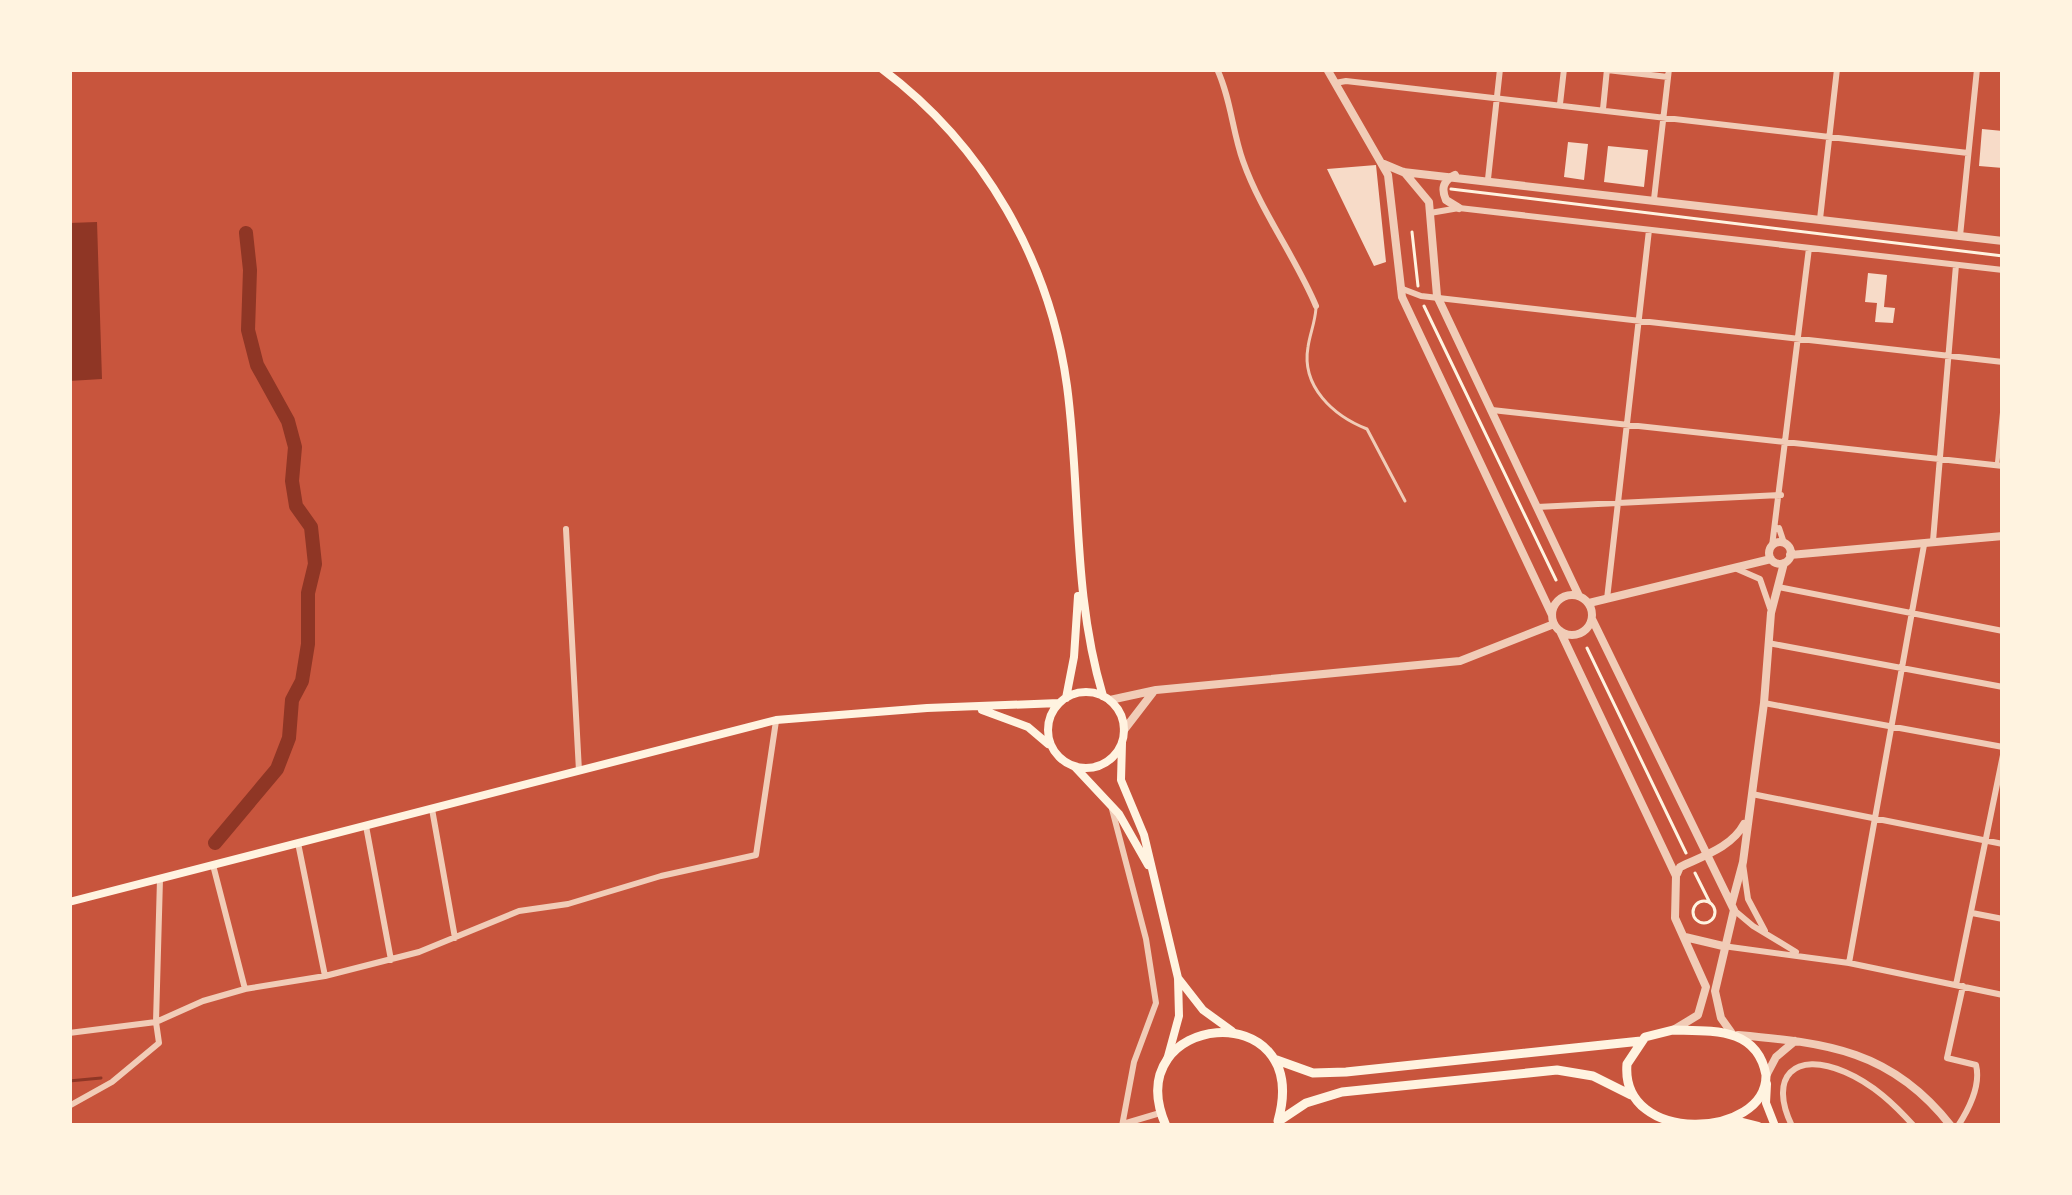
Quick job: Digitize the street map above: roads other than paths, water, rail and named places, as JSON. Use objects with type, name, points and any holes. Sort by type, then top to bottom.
[{"type":"main road","points":[[882,69],[912,91],[976,161],[1012,217],[1038,273],[1057,330],[1067,388],[1079,583],[1091,656],[1106,698]]},
{"type":"main road","points":[[1056,753],[1049,722],[1063,700],[1074,657],[1079,583]]},
{"type":"main road","points":[[69,902],[776,720],[975,708],[1063,700],[1078,693],[1106,698],[1118,708],[1124,730],[1120,780],[1144,835],[1178,978],[1179,1016],[1160,1077],[1160,1112],[1166,1126]]},
{"type":"main road","points":[[975,708],[1028,727],[1074,766],[1111,805],[1152,874]]},
{"type":"main road","points":[[1074,766],[1108,761],[1122,743]]},
{"type":"main road","points":[[1178,978],[1203,1010],[1232,1031],[1250,1037],[1274,1059],[1313,1073],[1641,1041],[1673,1030],[1734,1033],[1758,1053],[1775,1126]]},
{"type":"main road","points":[[1167,1061],[1195,1036],[1232,1031]]},
{"type":"main road","points":[[1631,1095],[1627,1064],[1641,1041]]},
{"type":"main road","points":[[1274,1059],[1284,1100],[1277,1124]]},
{"type":"main road","points":[[1277,1124],[1306,1103],[1342,1092],[1557,1070],[1593,1076],[1631,1095],[1644,1111],[1667,1120],[1734,1120],[1758,1126]]},
{"type":"main road","points":[[1734,1120],[1759,1101],[1767,1079]]},
{"type":"street","points":[[1217,69],[1249,177],[1316,307]]},
{"type":"street","points":[[1327,69],[1384,164],[1392,195],[1400,287],[1676,876]]},
{"type":"street","points":[[1488,179],[1501,69]]},
{"type":"street","points":[[1560,104],[1564,69]]},
{"type":"street","points":[[1603,109],[1607,69],[1669,73],[1659,200]]},
{"type":"street","points":[[1820,219],[1837,69]]},
{"type":"street","points":[[1960,236],[1977,69]]},
{"type":"street","points":[[1335,83],[1497,97],[1968,153]]},
{"type":"street","points":[[1384,164],[1403,172],[1427,197],[1437,296],[1733,907],[1805,956]]},
{"type":"street","points":[[1403,172],[2003,241]]},
{"type":"street","points":[[1459,208],[1446,200],[1445,181],[1460,175]]},
{"type":"street","points":[[1392,195],[1405,184],[1418,185]]},
{"type":"street","points":[[1430,213],[1459,208],[2003,270]]},
{"type":"street","points":[[1607,598],[1649,230]]},
{"type":"street","points":[[1764,703],[2003,751],[1947,1058],[1976,1065],[1978,1073],[1969,1109],[1954,1126],[1910,1085],[1873,1060],[1834,1046],[1734,1033],[1715,1002],[1743,862],[1764,703],[1778,524],[1809,248]]},
{"type":"street","points":[[1850,963],[1929,545],[1956,265]]},
{"type":"street","points":[[1400,287],[1414,294],[2003,362]]},
{"type":"street","points":[[1492,410],[2000,466],[2003,405]]},
{"type":"street","points":[[1537,507],[1781,495]]},
{"type":"street","points":[[566,529],[579,771]]},
{"type":"street","points":[[1106,698],[1156,689],[1460,661],[1555,623],[1576,634],[1586,629],[1591,612],[1607,598],[1737,569],[1779,553],[2002,540]]},
{"type":"street","points":[[1737,569],[1760,580],[1771,613]]},
{"type":"street","points":[[1776,591],[2003,631]]},
{"type":"street","points":[[1555,623],[1560,599],[1579,596]]},
{"type":"street","points":[[1768,644],[2003,687]]},
{"type":"street","points":[[1124,730],[1156,689]]},
{"type":"street","points":[[69,1033],[156,1022],[245,989],[391,960],[519,911],[568,904],[661,876],[756,855],[776,720]]},
{"type":"street","points":[[1752,794],[2003,844]]},
{"type":"street","points":[[1111,805],[1155,980],[1156,1003],[1134,1062],[1122,1125],[1160,1112]]},
{"type":"street","points":[[1673,1030],[1698,1015],[1706,987],[1675,918],[1676,876],[1680,867],[1741,832],[1750,805]]},
{"type":"street","points":[[432,809],[455,938]]},
{"type":"street","points":[[366,826],[391,960]]},
{"type":"street","points":[[298,843],[325,976]]},
{"type":"street","points":[[1743,862],[1748,899],[1767,934]]},
{"type":"street","points":[[213,865],[245,989]]},
{"type":"street","points":[[69,1106],[112,1082],[159,1043],[160,879]]},
{"type":"street","points":[[1972,913],[2003,920]]},
{"type":"street","points":[[1683,937],[1850,963],[2003,995]]},
{"type":"street","points":[[1767,1079],[1776,1057],[1795,1041]]},
{"type":"street","points":[[1792,1126],[1782,1105],[1783,1083],[1794,1068],[1808,1064],[1845,1072],[1873,1088],[1914,1126]]},
{"type":"lane","points":[[1316,307],[1308,370],[1317,391],[1346,421],[1367,429],[1405,501]]},
{"type":"waterway","points":[[215,843],[277,769],[289,738],[292,700],[302,681],[308,644],[308,593],[315,564],[311,527],[296,506],[295,447],[288,421],[257,365],[248,330],[246,233]]},
{"type":"waterway","points":[[69,1081],[101,1078]]}]
